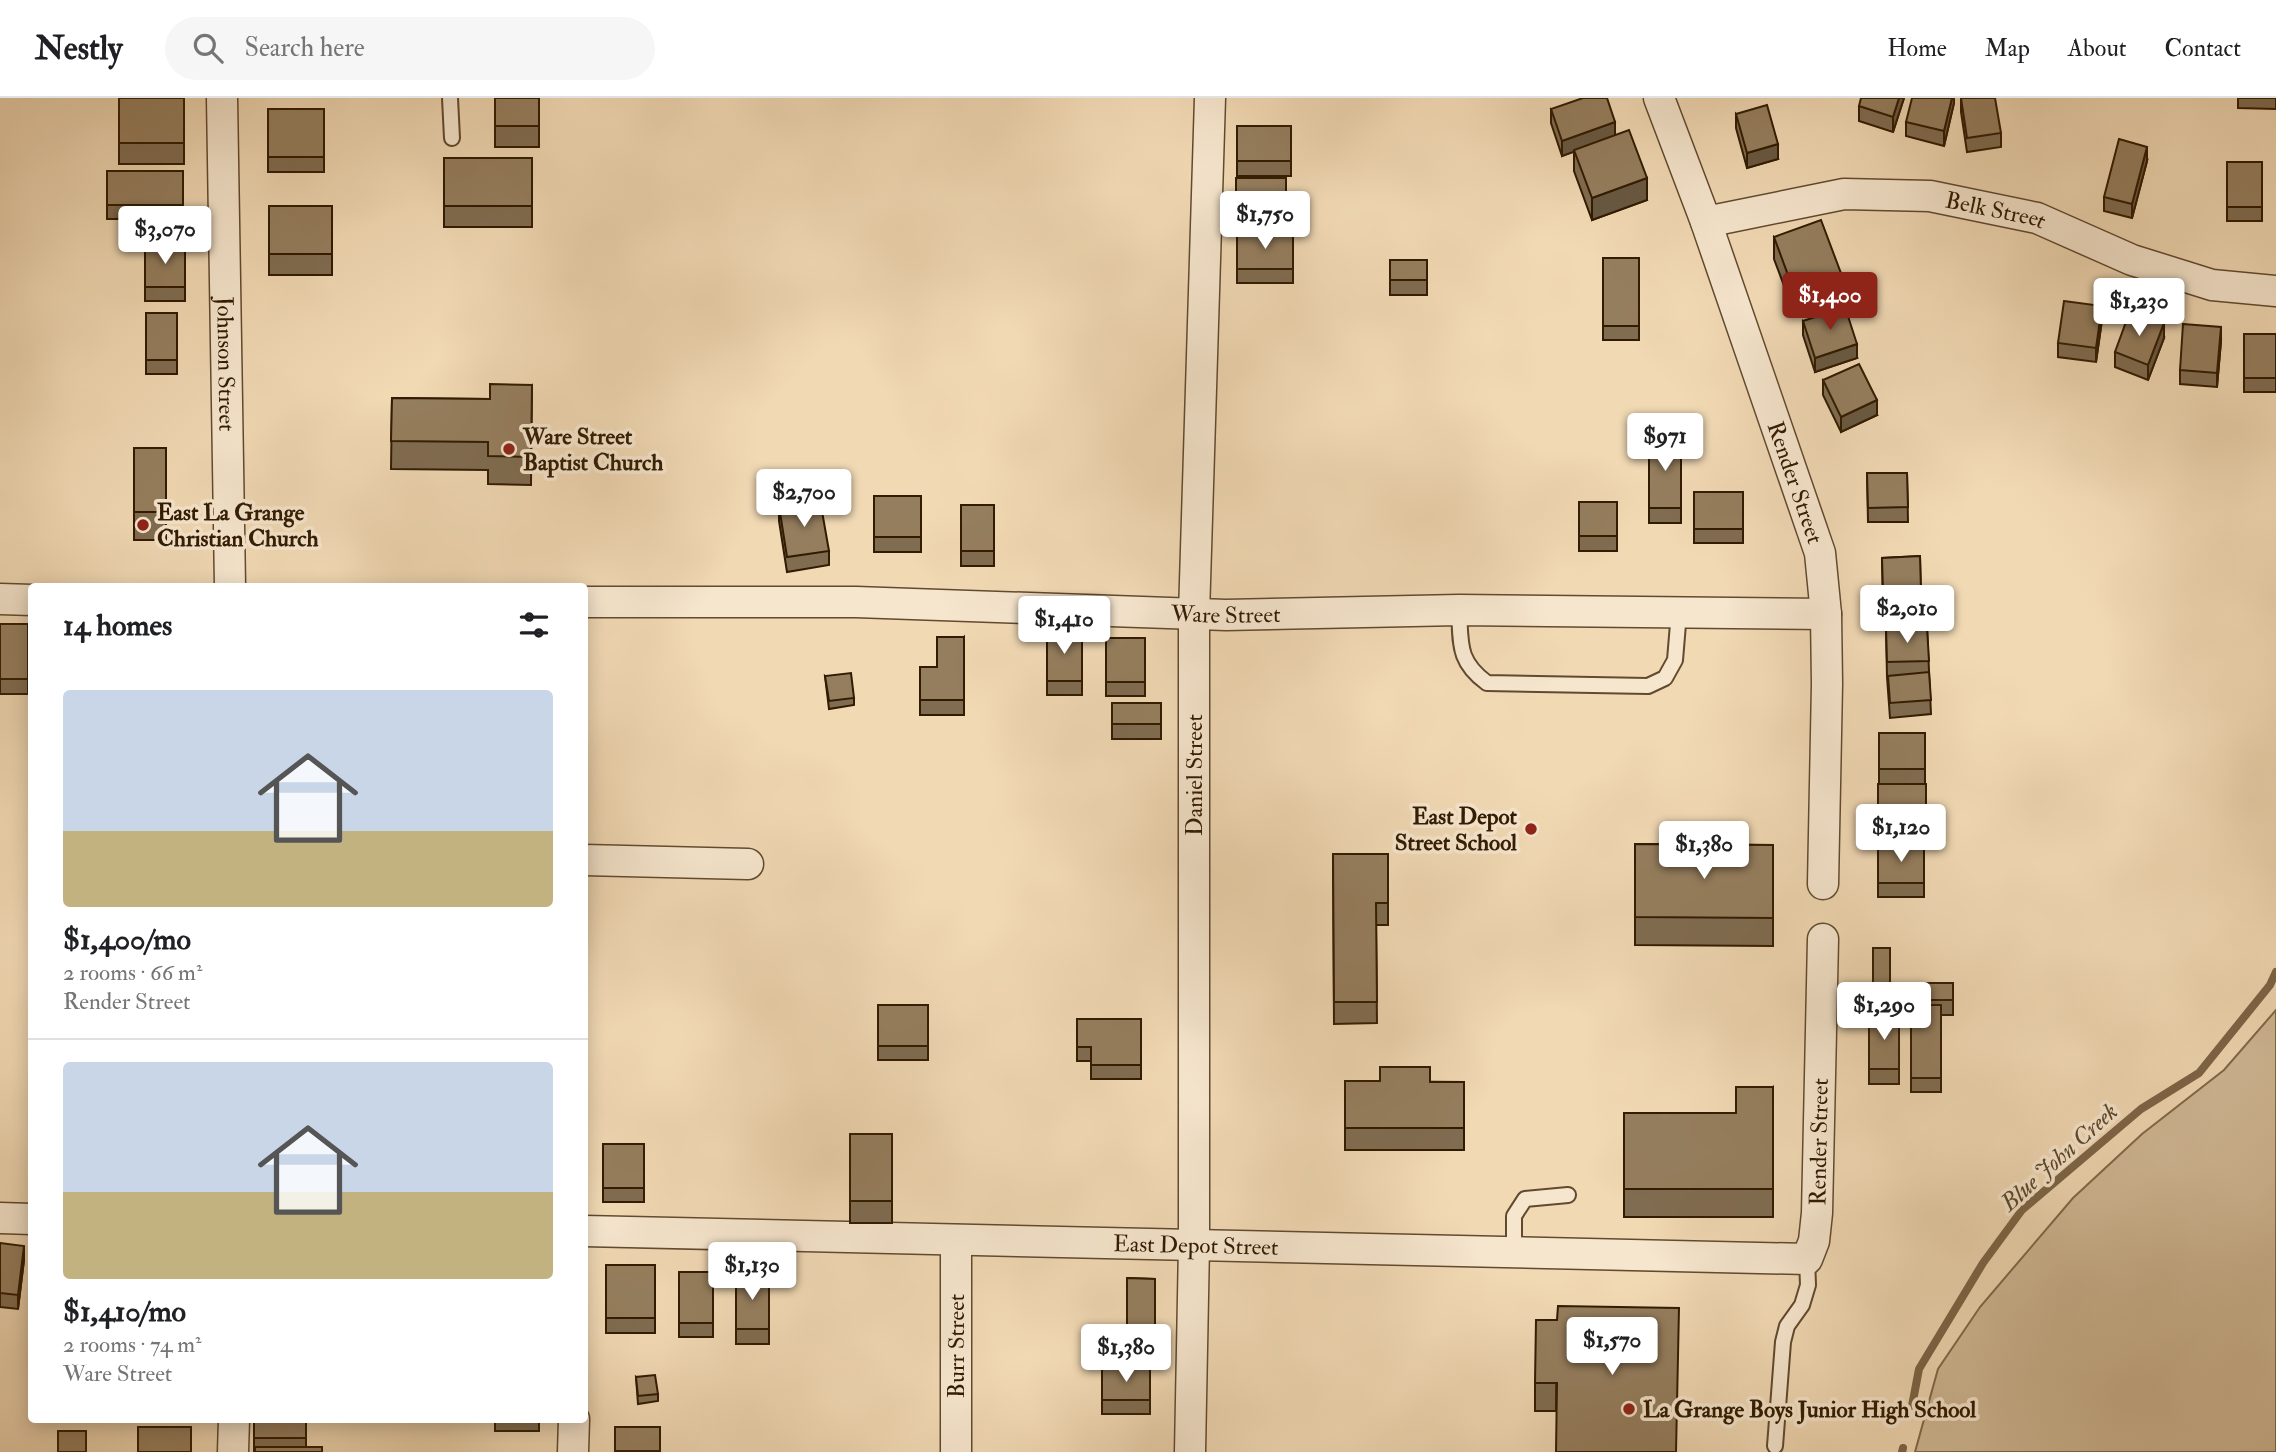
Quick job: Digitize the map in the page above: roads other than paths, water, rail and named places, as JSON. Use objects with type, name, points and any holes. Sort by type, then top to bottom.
[{"type":"street","name":"Johnson Street","points":[[222,98],[230,583]]},
{"type":"street","name":"Daniel Street","points":[[1191,1452],[1194,1245],[1194,614],[1210,98]]},
{"type":"street","name":"Render Street","points":[[1658,98],[1706,222],[1820,553],[1826,614],[1827,684],[1823,884]]},
{"type":"street","name":"Belk Street","points":[[1706,222],[1844,194],[1930,196],[2037,218],[2132,260],[2211,285],[2276,291]]},
{"type":"street","points":[[0,599],[28,600]]},
{"type":"street","name":"Ware Street","points":[[588,602],[856,602],[1194,614],[1459,610],[1826,614]]},
{"type":"street","points":[[588,860],[748,864]]},
{"type":"street","name":"Render Street","points":[[1807,1259],[1814,1241],[1817,1213],[1823,939]]},
{"type":"street","points":[[0,1218],[28,1219]]},
{"type":"street","name":"East Depot Street","points":[[588,1231],[1807,1259]]},
{"type":"street","name":"Burr Street","points":[[956,1240],[956,1452]]},
{"type":"street","points":[[233,1452],[234,1423]]},
{"type":"street","points":[[573,1452],[574,1423]]},
{"type":"lane","points":[[450,98],[452,138]]},
{"type":"lane","points":[[1459,610],[1462,649],[1471,671],[1487,683],[1603,687],[1648,687],[1665,678],[1675,660],[1679,612]]},
{"type":"lane","points":[[1514,1252],[1514,1216],[1525,1199],[1568,1195]]},
{"type":"lane","points":[[1774,1446],[1783,1342],[1787,1326],[1802,1305],[1808,1285],[1807,1259]]},
{"type":"waterway","name":"Blue John Creek","points":[[1912,1406],[1919,1369],[1983,1263],[2022,1210],[2141,1109],[2199,1073],[2270,985],[2276,972]]},
{"type":"waterway","name":"Blue John Creek","points":[[1902,1452],[1903,1448]]},
{"type":"place","name":"Ware Street Baptist Church","points":[[509,449]]},
{"type":"place","name":"East La Grange Christian Church","points":[[143,525]]},
{"type":"place","name":"East Depot Street School","points":[[1531,829]]},
{"type":"place","name":"La Grange Boys Junior High School","points":[[1629,1409]]}]
